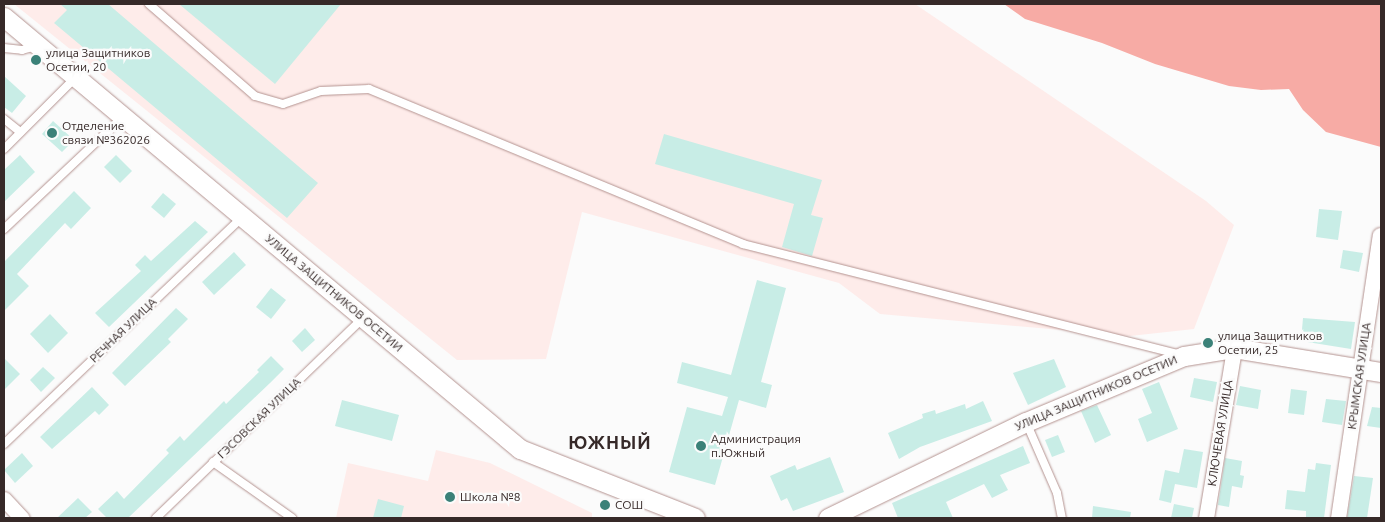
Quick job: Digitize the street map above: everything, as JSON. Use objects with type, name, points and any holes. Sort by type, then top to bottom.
[{"type":"street","name":"УЛИЦА ЗАЩИТНИКОВ ОСЕТИИ","points":[[4,17],[520,450],[695,518]]},
{"type":"street","name":"КРЫМСКАЯ УЛИЦА","points":[[1338,518],[1380,235]]},
{"type":"street","name":"УЛИЦА ЗАЩИТНИКОВ ОСЕТИИ","points":[[828,518],[1026,422],[1184,356],[1234,348],[1381,372]]},
{"type":"street","name":"КЛЮЧЕВАЯ УЛИЦА","points":[[1206,518],[1234,348]]},
{"type":"street","points":[[4,500],[22,518]]},
{"type":"lane","points":[[149,4],[255,96],[283,104],[321,91],[369,88],[743,244],[1184,356]]},
{"type":"lane","points":[[4,48],[22,50],[38,46]]},
{"type":"lane","points":[[4,149],[76,77]]},
{"type":"lane","points":[[4,229],[123,117]]},
{"type":"lane","points":[[4,119],[20,132]]},
{"type":"lane","name":"РЕЧНАЯ УЛИЦА","points":[[4,444],[242,217]]},
{"type":"lane","name":"ГЭСОВСКАЯ УЛИЦА","points":[[156,518],[363,318]]},
{"type":"lane","points":[[1026,422],[1056,493],[1062,518]]},
{"type":"lane","points":[[213,462],[292,518]]},
{"type":"shaded area","points":[[14,4],[915,4],[1206,201],[1234,225],[1194,329],[1130,336],[880,314],[839,283],[582,212],[546,359],[457,360]]},
{"type":"shaded area","points":[[1004,4],[1381,4],[1381,147],[1326,132],[1303,110],[1289,89],[1261,90],[1229,86],[1155,64],[1102,43],[1025,19]]},
{"type":"shaded area","name":"Школа №8","points":[[436,450],[490,463],[592,513],[592,518],[336,518],[348,463],[428,481]]},
{"type":"building","points":[[60,4],[108,4],[318,183],[287,218],[54,23],[67,10]]},
{"type":"building","points":[[179,4],[341,4],[275,84]]},
{"type":"building","points":[[4,76],[26,96],[12,113],[4,107]]},
{"type":"building","points":[[53,121],[74,140],[62,152],[42,134]]},
{"type":"building","points":[[664,134],[822,180],[811,215],[823,218],[812,256],[782,247],[794,204],[655,164]]},
{"type":"building","points":[[20,155],[35,172],[4,202],[4,170]]},
{"type":"building","points":[[116,155],[132,171],[120,183],[104,167]]},
{"type":"building","points":[[74,191],[91,208],[71,229],[65,223],[17,274],[29,286],[4,311],[4,262]]},
{"type":"building","points":[[163,193],[176,204],[164,218],[151,207]]},
{"type":"building","points":[[1319,209],[1342,211],[1338,240],[1316,237]]},
{"type":"building","points":[[195,221],[208,232],[109,327],[95,313],[141,271],[135,265],[145,255],[151,261]]},
{"type":"building","points":[[1343,250],[1363,253],[1359,272],[1340,268]]},
{"type":"building","points":[[234,252],[246,265],[214,295],[202,282]]},
{"type":"building","points":[[757,280],[786,288],[761,382],[772,385],[766,408],[739,400],[715,485],[669,472],[687,407],[722,416],[728,397],[677,383],[682,362],[731,375]]},
{"type":"building","points":[[271,288],[286,300],[271,319],[256,307]]},
{"type":"building","points":[[176,308],[188,319],[168,339],[171,342],[125,386],[112,373]]},
{"type":"building","points":[[50,314],[68,333],[48,353],[30,334]]},
{"type":"building","points":[[1303,318],[1355,322],[1351,349],[1301,341]]},
{"type":"building","points":[[305,328],[315,340],[302,352],[292,341]]},
{"type":"building","points":[[271,356],[284,369],[128,518],[107,518],[98,509],[117,491],[124,499],[169,453],[166,450],[180,436],[184,441],[224,401],[226,404],[259,372],[257,370]]},
{"type":"building","points":[[4,358],[20,374],[4,390]]},
{"type":"building","points":[[1054,359],[1066,387],[1028,405],[1013,373]]},
{"type":"building","points":[[43,367],[55,378],[41,392],[30,380]]},
{"type":"building","points":[[1194,378],[1217,382],[1213,402],[1190,397]]},
{"type":"building","points":[[1159,382],[1178,429],[1147,442],[1138,419],[1152,413],[1142,389]]},
{"type":"building","points":[[1240,386],[1261,390],[1258,409],[1236,405]]},
{"type":"building","points":[[92,387],[109,405],[99,415],[95,411],[52,449],[40,437]]},
{"type":"building","points":[[1291,389],[1307,391],[1304,415],[1288,413]]},
{"type":"building","points":[[1326,399],[1346,401],[1342,425],[1322,422]]},
{"type":"building","points":[[342,400],[399,415],[392,441],[335,426]]},
{"type":"building","points":[[983,401],[992,421],[920,447],[899,459],[888,433],[923,418],[922,414],[935,410],[936,414],[965,404],[966,409]]},
{"type":"building","points":[[1097,405],[1111,435],[1095,443],[1081,411]]},
{"type":"building","points":[[1372,407],[1381,408],[1381,428],[1367,426]]},
{"type":"building","points":[[1058,435],[1065,452],[1052,457],[1045,440]]},
{"type":"building","points":[[1023,446],[1030,463],[1000,475],[1008,490],[992,498],[984,484],[946,502],[953,518],[898,518],[892,503]]},
{"type":"building","points":[[1184,449],[1203,452],[1197,488],[1175,484],[1171,503],[1159,500],[1165,470],[1179,473]]},
{"type":"building","points":[[22,453],[33,466],[15,483],[4,470]]},
{"type":"building","points":[[830,457],[844,492],[793,511],[787,498],[781,501],[770,476],[795,465],[797,470]]},
{"type":"building","points":[[1225,458],[1242,461],[1240,475],[1244,476],[1242,488],[1232,486],[1229,507],[1218,505]]},
{"type":"building","points":[[1316,463],[1331,465],[1324,518],[1306,517],[1306,511],[1285,509],[1287,490],[1305,492],[1308,469],[1315,470]]},
{"type":"building","points":[[1354,476],[1373,478],[1367,518],[1347,518]]},
{"type":"building","points":[[78,498],[92,512],[85,518],[57,518]]},
{"type":"building","points":[[378,499],[404,506],[401,518],[373,518]]},
{"type":"building","points":[[1174,504],[1194,508],[1192,518],[1171,518]]},
{"type":"building","points":[[1093,506],[1131,512],[1130,518],[1092,518]]},
{"type":"place","name":"улица Защитников Осетии, 20","points":[[36,60]]},
{"type":"place","name":"Отделение связи №362026","points":[[52,133]]},
{"type":"place","name":"улица Защитников Осетии, 25","points":[[1208,343]]},
{"type":"place","name":"Администрация п.Южный","points":[[701,446]]},
{"type":"place","name":"Школа №8","points":[[450,497]]},
{"type":"place","name":"СОШ","points":[[605,505]]},
{"type":"district","name":"ЮЖНЫЙ","points":[[610,442]]}]
